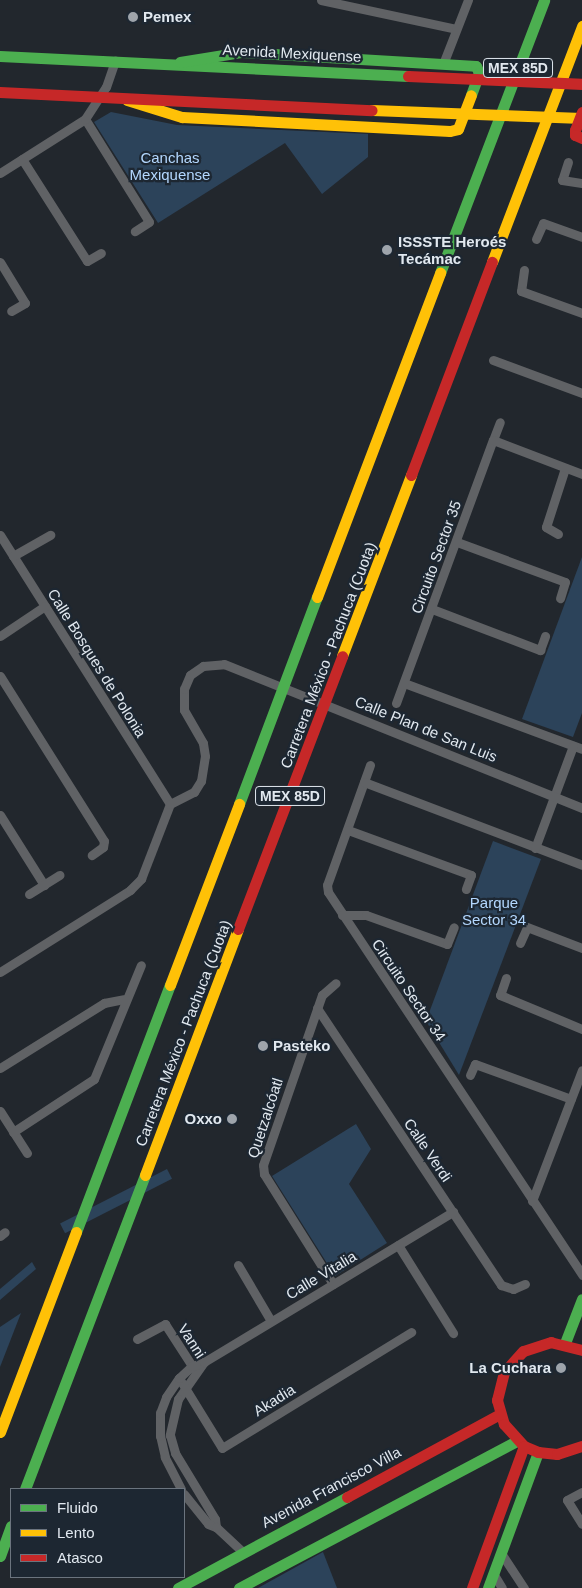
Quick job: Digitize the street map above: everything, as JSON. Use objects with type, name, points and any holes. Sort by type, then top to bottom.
[{"type":"main road","name":"Carretera México - Pachuca (Cuota)","points":[[0,1432],[544,0]]},
{"type":"main road","name":"Carretera México - Pachuca (Cuota)","points":[[25,1488],[582,26]]},
{"type":"main road","points":[[127,100],[182,117],[454,131],[458,129],[479,68],[443,64],[242,52],[180,62]]},
{"type":"main road","name":"Avenida Mexiquense","points":[[0,56],[180,62],[582,84]]},
{"type":"main road","points":[[0,92],[99,99],[582,118]]},
{"type":"main road","points":[[582,111],[575,130],[575,135],[582,138]]},
{"type":"main road","points":[[565,1343],[582,1299]]},
{"type":"main road","points":[[582,1350],[565,1343],[536,1345],[512,1360],[499,1386],[500,1414],[521,1444],[538,1452],[557,1454],[582,1446]]},
{"type":"main road","name":"Avenida Francisco Villa","points":[[178,1588],[500,1414]]},
{"type":"main road","points":[[240,1588],[521,1444]]},
{"type":"main road","points":[[472,1588],[521,1444]]},
{"type":"main road","points":[[488,1588],[538,1452]]},
{"type":"main road","points":[[0,1556],[10,1529]]},
{"type":"street","points":[[321,0],[456,30]]},
{"type":"street","points":[[372,10],[376,0]]},
{"type":"street","points":[[443,64],[468,0]]},
{"type":"street","points":[[0,173],[85,119],[99,99],[115,61]]},
{"type":"street","points":[[85,119],[149,222],[135,231]]},
{"type":"street","points":[[22,159],[87,261],[101,253]]},
{"type":"street","points":[[568,162],[562,180],[582,183]]},
{"type":"street","points":[[536,239],[543,223],[582,237]]},
{"type":"street","points":[[0,262],[24,303],[11,311]]},
{"type":"street","points":[[524,270],[521,290],[582,313]]},
{"type":"street","points":[[492,360],[582,393]]},
{"type":"street","name":"Circuito Sector 35","points":[[396,703],[500,422]]},
{"type":"street","points":[[493,440],[582,474]]},
{"type":"street","points":[[558,534],[546,527],[565,468]]},
{"type":"street","points":[[13,556],[50,535]]},
{"type":"street","name":"Calle Bosques de Polonia","points":[[0,536],[170,804]]},
{"type":"street","points":[[457,542],[565,582],[560,598]]},
{"type":"street","points":[[0,636],[45,606]]},
{"type":"street","points":[[432,609],[540,650],[545,636]]},
{"type":"street","name":"Calle Plan de San Luis","points":[[170,804],[194,792],[201,781],[205,756],[202,743],[184,710],[184,689],[190,675],[203,666],[224,664],[343,710],[582,808]]},
{"type":"street","points":[[0,676],[104,841],[103,847],[92,855]]},
{"type":"street","points":[[404,683],[578,747],[554,798],[535,848]]},
{"type":"street","name":"Circuito Sector 34","points":[[370,765],[327,886],[342,915],[582,1275]]},
{"type":"street","points":[[364,782],[582,865]]},
{"type":"street","points":[[0,972],[130,890],[141,879],[170,804]]},
{"type":"street","points":[[0,815],[44,885]]},
{"type":"street","points":[[348,830],[471,875],[466,889]]},
{"type":"street","points":[[29,894],[58,876]]},
{"type":"street","points":[[342,915],[366,915],[447,944],[454,926]]},
{"type":"street","points":[[520,943],[526,927],[582,948]]},
{"type":"street","points":[[13,1132],[94,1079],[124,999],[140,965]]},
{"type":"street","points":[[506,978],[500,995],[582,1029]]},
{"type":"street","name":"Quetzalcóatl","points":[[333,1284],[264,1174],[263,1165],[322,995],[336,983]]},
{"type":"street","points":[[0,1068],[104,1002],[124,999]]},
{"type":"street","name":"Calle Verdi","points":[[317,1008],[501,1285],[513,1290],[525,1284]]},
{"type":"street","points":[[470,1075],[477,1064],[571,1099]]},
{"type":"street","points":[[532,1201],[582,1070]]},
{"type":"street","points":[[0,1111],[27,1153]]},
{"type":"street","name":"Calle Vitalia","points":[[181,1488],[165,1458],[160,1436],[160,1414],[166,1397],[179,1378],[453,1212]]},
{"type":"street","points":[[398,1245],[453,1333]]},
{"type":"street","points":[[238,1265],[271,1321]]},
{"type":"street","name":"Vanni","points":[[137,1339],[164,1324],[195,1370]]},
{"type":"street","name":"Akadia","points":[[179,1378],[222,1448],[411,1332]]},
{"type":"street","name":"Calle Vitalia","points":[[195,1370],[171,1418],[170,1435],[175,1453],[215,1519],[216,1527]]},
{"type":"street","points":[[165,1458],[175,1453]]},
{"type":"street","points":[[582,1492],[567,1500],[582,1524]]},
{"type":"street","name":"Calle Vitalia","points":[[185,1495],[208,1524],[216,1527],[243,1552]]},
{"type":"street","points":[[501,1553],[524,1588]]},
{"type":"street","points":[[493,1573],[502,1588]]},
{"type":"green space","name":"Canchas Mexiquense","points":[[111,112],[177,125],[368,134],[368,157],[322,194],[285,143],[158,223],[94,122]]},
{"type":"green space","points":[[582,557],[582,713],[573,737],[522,719]]},
{"type":"green space","name":"Parque Sector 34","points":[[493,841],[541,859],[459,1075],[426,1021]]},
{"type":"green space","points":[[356,1124],[371,1149],[349,1184],[387,1243],[335,1276],[272,1176]]},
{"type":"green space","points":[[167,1169],[172,1179],[65,1233],[60,1223]]},
{"type":"green space","points":[[32,1262],[36,1269],[0,1300],[0,1289]]},
{"type":"green space","points":[[21,1313],[0,1367],[0,1327]]},
{"type":"green space","points":[[323,1552],[337,1588],[258,1588]]},
{"type":"traffic: fast","points":[[440,273],[544,0]]},
{"type":"traffic: fast","points":[[180,62],[242,52],[476,66],[479,73],[471,95]]},
{"type":"traffic: fast","points":[[0,56],[408,76]]},
{"type":"traffic: fast","points":[[239,804],[317,597]]},
{"type":"traffic: fast","points":[[76,1232],[170,985]]},
{"type":"traffic: fast","points":[[25,1488],[145,1175]]},
{"type":"traffic: fast","points":[[565,1343],[582,1299]]},
{"type":"traffic: fast","points":[[239,1588],[517,1441]]},
{"type":"traffic: fast","points":[[488,1588],[538,1452]]},
{"type":"traffic: fast","points":[[178,1588],[347,1497]]},
{"type":"traffic: fast","points":[[0,1556],[10,1529]]},
{"type":"traffic: slow","points":[[492,262],[582,26]]},
{"type":"traffic: slow","points":[[127,100],[182,117],[450,131],[458,129],[471,95]]},
{"type":"traffic: slow","points":[[372,110],[582,118]]},
{"type":"traffic: slow","points":[[317,597],[440,273]]},
{"type":"traffic: slow","points":[[342,656],[411,475]]},
{"type":"traffic: slow","points":[[170,985],[239,804]]},
{"type":"traffic: slow","points":[[145,1175],[238,929]]},
{"type":"traffic: slow","points":[[0,1432],[76,1232]]},
{"type":"traffic: jam","points":[[408,76],[582,84]]},
{"type":"traffic: jam","points":[[0,92],[372,110]]},
{"type":"traffic: jam","points":[[582,112],[575,130],[575,135],[582,138]]},
{"type":"traffic: jam","points":[[411,475],[492,262]]},
{"type":"traffic: jam","points":[[238,929],[342,656]]},
{"type":"traffic: jam","points":[[582,1350],[551,1342],[523,1351],[504,1372],[497,1400],[504,1424],[524,1446],[538,1452],[557,1454],[582,1446]]},
{"type":"traffic: jam","points":[[347,1497],[500,1414]]},
{"type":"traffic: jam","points":[[472,1588],[524,1446]]},
{"type":"place","name":"Pemex","points":[[133,17]]},
{"type":"place","name":"ISSSTE Heroés Tecámac","points":[[387,250]]},
{"type":"place","name":"Pasteko","points":[[263,1046]]},
{"type":"place","name":"Oxxo","points":[[232,1119]]},
{"type":"place","name":"La Cuchara","points":[[561,1368]]}]
